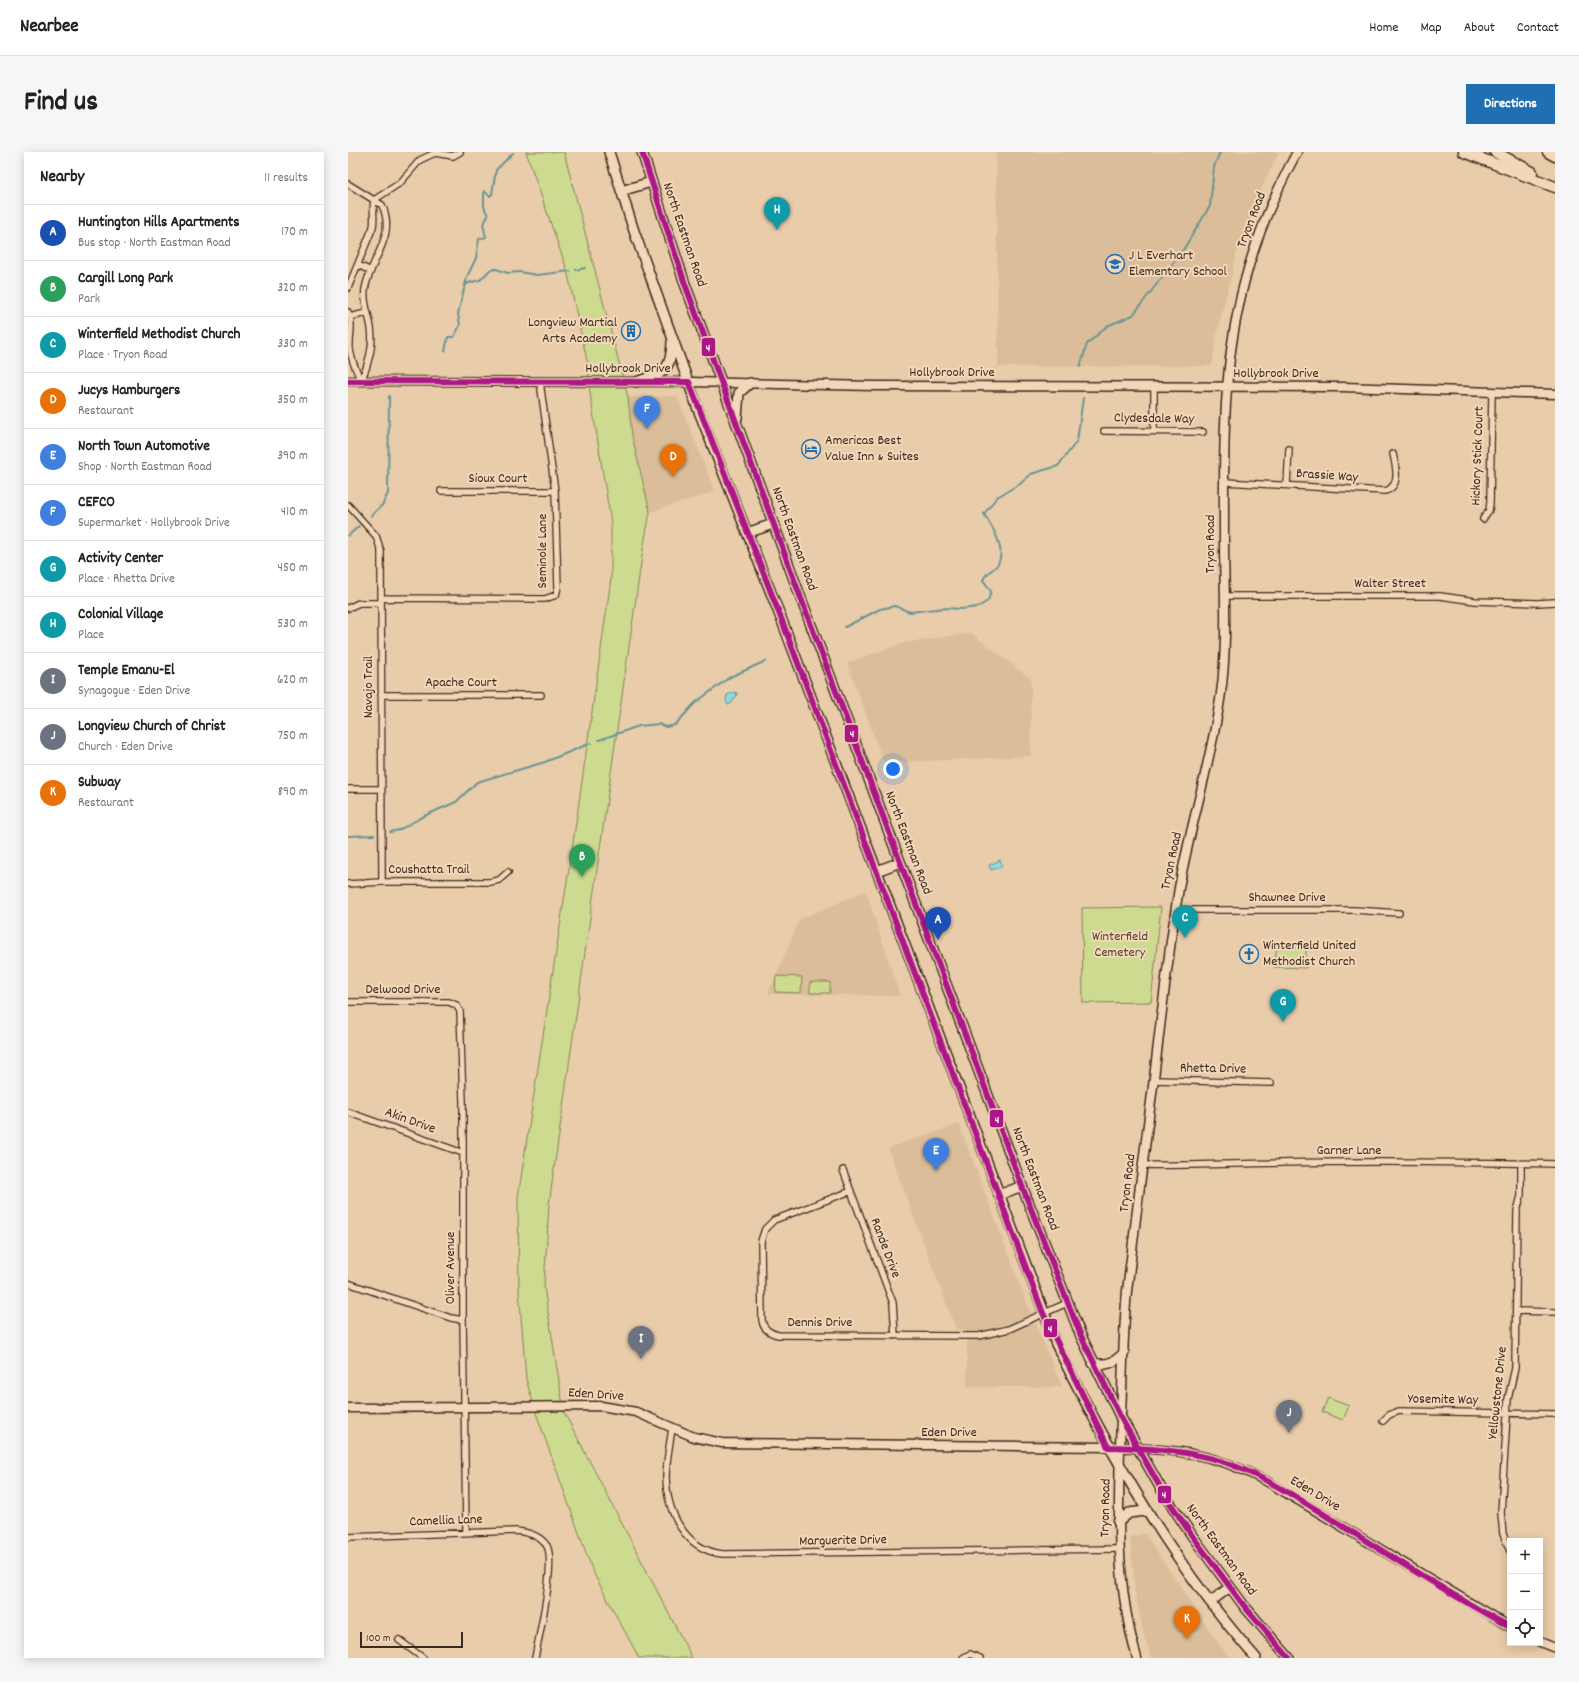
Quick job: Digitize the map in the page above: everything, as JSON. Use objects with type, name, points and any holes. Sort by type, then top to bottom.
[{"type":"highway","points":[[1464,152],[1555,186]]},
{"type":"highway","points":[[1495,152],[1555,186]]},
{"type":"highway","points":[[1548,152],[1555,156]]},
{"type":"main road","points":[[609,152],[621,191],[689,382],[877,871],[1043,1313],[1071,1374],[1108,1447],[1146,1511],[1210,1602],[1256,1658]]},
{"type":"main road","name":"North Eastman Road","points":[[642,152],[685,284],[773,524],[1067,1304],[1093,1363],[1121,1418],[1164,1494],[1230,1587],[1289,1658]]},
{"type":"main road","points":[[621,191],[651,182]]},
{"type":"main road","points":[[636,382],[662,373],[668,366],[671,357],[672,336]]},
{"type":"main road","points":[[737,423],[738,397],[741,390],[750,383]]},
{"type":"main road","points":[[747,533],[773,524]]},
{"type":"main road","points":[[877,871],[900,862]]},
{"type":"main road","points":[[999,1195],[1022,1186]]},
{"type":"main road","points":[[1093,1363],[1103,1365],[1112,1363],[1124,1353]]},
{"type":"main road","points":[[1118,1522],[1129,1514],[1146,1511]]},
{"type":"main road","points":[[1210,1602],[1230,1587]]},
{"type":"street","points":[[348,288],[373,227],[372,208],[374,200],[400,183],[420,160],[436,153],[453,156],[460,152]]},
{"type":"street","name":"Tryon Road","points":[[1137,1658],[1125,1605],[1118,1549],[1119,1466],[1127,1292],[1182,870],[1219,707],[1224,656],[1227,387],[1236,317],[1251,259],[1268,211],[1296,152]]},
{"type":"street","points":[[348,184],[374,200],[383,208],[387,229],[384,244],[371,271],[364,292],[366,313],[372,336],[368,366],[361,381]]},
{"type":"street","points":[[358,264],[371,271]]},
{"type":"street","points":[[361,381],[353,364],[350,351],[352,330],[349,314],[366,313]]},
{"type":"street","name":"Hollybrook Drive","points":[[348,381],[689,382],[874,386],[1344,387],[1555,394]]},
{"type":"street","name":"Seminole Lane","points":[[348,608],[359,603],[381,600],[545,599],[553,597],[558,589],[555,491],[540,382]]},
{"type":"street","points":[[1154,386],[1154,431]]},
{"type":"street","name":"Hickory Stick Court","points":[[1483,519],[1490,503],[1492,393]]},
{"type":"street","name":"Clydesdale Way","points":[[1104,431],[1203,432]]},
{"type":"street","points":[[1287,485],[1289,449]]},
{"type":"street","name":"Brassie Way","points":[[1225,482],[1387,491],[1393,488],[1396,482],[1396,468],[1393,454]]},
{"type":"street","name":"Sioux Court","points":[[441,491],[555,491]]},
{"type":"street","name":"Navajo Trail","points":[[348,505],[372,531],[380,545],[382,882]]},
{"type":"street","name":"Walter Street","points":[[1224,596],[1440,596],[1475,601],[1538,603],[1555,602]]},
{"type":"street","name":"Apache Court","points":[[381,695],[541,695]]},
{"type":"street","points":[[348,789],[381,788]]},
{"type":"street","name":"Coushatta Trail","points":[[348,884],[382,882],[492,881],[499,880],[508,872]]},
{"type":"street","name":"Shawnee Drive","points":[[1176,910],[1354,910],[1398,913]]},
{"type":"street","name":"Delwood Drive","points":[[348,1002],[447,1002],[456,1005]]},
{"type":"street","name":"Oliver Avenue","points":[[456,1005],[461,1014],[463,1153],[463,1407],[466,1532]]},
{"type":"street","name":"Rhetta Drive","points":[[1154,1080],[1271,1082]]},
{"type":"street","name":"Akin Drive","points":[[348,1112],[463,1153]]},
{"type":"street","name":"Garner Lane","points":[[1143,1165],[1190,1166],[1279,1163],[1444,1162],[1555,1164]]},
{"type":"street","name":"Yellowstone Drive","points":[[1507,1542],[1501,1525],[1508,1394],[1515,1368],[1517,1208],[1521,1196],[1521,1164]]},
{"type":"street","name":"Rande Drive","points":[[843,1170],[894,1306],[895,1336]]},
{"type":"street","name":"Dennis Drive","points":[[851,1191],[774,1220],[765,1229],[761,1241],[763,1325],[769,1332],[778,1335],[984,1335],[1009,1329],[1043,1313],[1067,1304]]},
{"type":"street","points":[[348,1283],[448,1317],[463,1320]]},
{"type":"street","points":[[1516,1311],[1555,1312]]},
{"type":"street","name":"Eden Drive","points":[[348,1408],[609,1407],[636,1412],[702,1439],[730,1443],[1108,1447],[1172,1450],[1198,1454],[1231,1464],[1253,1474],[1289,1494],[1507,1625]]},
{"type":"street","name":"Yosemite Way","points":[[1383,1422],[1389,1415],[1399,1412],[1555,1414]]},
{"type":"street","name":"Marguerite Drive","points":[[672,1428],[666,1471],[666,1485],[671,1504],[685,1535],[693,1543],[710,1552],[723,1554],[1118,1549]]},
{"type":"street","name":"Camellia Lane","points":[[348,1537],[466,1532],[520,1532],[534,1535],[543,1541],[548,1550],[550,1564],[535,1658]]},
{"type":"street","points":[[399,1640],[423,1658]]},
{"type":"street","points":[[1543,1643],[1555,1648]]},
{"type":"street","points":[[963,1658],[972,1654],[980,1658]]},
{"type":"shaded area","name":"J L Everhart Elementary School","points":[[996,152],[1279,152],[1265,181],[1237,252],[1217,333],[1212,366],[998,367]]},
{"type":"shaded area","points":[[677,396],[715,492],[650,512],[632,436],[628,397]]},
{"type":"shaded area","points":[[971,633],[1031,679],[1031,756],[884,763],[847,663],[903,643]]},
{"type":"shaded area","points":[[866,891],[900,996],[768,994],[800,919]]},
{"type":"shaded area","points":[[959,1124],[1027,1303],[1062,1387],[967,1387],[967,1330],[956,1330],[888,1148]]},
{"type":"shaded area","points":[[1144,1533],[1221,1647],[1231,1658],[1152,1658],[1145,1640],[1135,1593],[1130,1537]]},
{"type":"green space","points":[[526,152],[564,152],[628,397],[632,436],[650,512],[643,549],[549,1204],[544,1287],[564,1412],[692,1658],[639,1658],[593,1572],[536,1413],[526,1379],[519,1290],[518,1197],[576,823],[611,579],[611,523],[590,393],[588,365],[567,270]]},
{"type":"green space","name":"Winterfield Cemetery","points":[[1161,907],[1151,1002],[1083,1003],[1082,908]]},
{"type":"green space","points":[[1277,947],[1306,948],[1306,968],[1274,967]]},
{"type":"green space","points":[[776,976],[802,977],[801,993],[775,992]]},
{"type":"green space","points":[[810,982],[830,982],[830,993],[810,993]]},
{"type":"green space","points":[[1328,1398],[1349,1406],[1343,1420],[1322,1412]]},
{"type":"water","points":[[734,692],[737,693],[736,697],[732,703],[728,705],[726,701],[727,695]]},
{"type":"water","points":[[1000,860],[1002,866],[991,870],[989,865]]},
{"type":"waterway","points":[[1080,367],[1087,344],[1107,326],[1133,315],[1183,250],[1210,206],[1214,167],[1220,152]]},
{"type":"waterway","points":[[445,351],[448,337],[454,337],[460,325],[458,314],[467,277],[476,258],[479,239],[486,237],[483,224],[488,214],[484,206],[484,191],[490,196],[492,194],[496,170],[513,153]]},
{"type":"waterway","points":[[576,270],[585,268]]},
{"type":"waterway","points":[[465,286],[468,283],[480,280],[490,270],[496,269],[508,273],[520,272],[537,275],[570,271]]},
{"type":"waterway","points":[[371,516],[383,504],[388,493],[389,396]]},
{"type":"waterway","points":[[845,627],[880,609],[895,606],[910,612],[945,608],[962,609],[978,607],[988,601],[991,591],[983,580],[986,575],[998,564],[1000,552],[997,538],[984,514],[997,497],[1020,484],[1031,474],[1058,466],[1077,441],[1083,398]]},
{"type":"waterway","points":[[348,536],[359,526]]},
{"type":"waterway","points":[[599,740],[639,726],[659,724],[666,727],[675,725],[695,703],[730,677],[766,661]]},
{"type":"waterway","points":[[390,832],[399,830],[424,816],[456,802],[477,782],[545,762],[591,743]]},
{"type":"waterway","points":[[348,836],[374,835]]},
{"type":"transit line","name":"4","points":[[642,152],[685,284],[802,601],[1022,1186],[1081,1336],[1121,1418],[1164,1494],[1193,1537],[1245,1607],[1289,1658]]},
{"type":"transit line","name":"4","points":[[348,381],[689,382],[781,618],[1043,1313],[1108,1447],[1181,1452],[1224,1462],[1253,1474],[1296,1497],[1444,1589],[1507,1625]]},
{"type":"place","name":"Colonial Village","points":[[777,230]]},
{"type":"place","name":"J L Everhart Elementary School","points":[[1115,264]]},
{"type":"place","name":"Longview Martial Arts Academy","points":[[631,331]]},
{"type":"place","name":"CEFCO","points":[[647,429]]},
{"type":"place","name":"Americas Best Value Inn & Suites","points":[[811,449]]},
{"type":"place","name":"Jucys Hamburgers","points":[[673,477]]},
{"type":"place","name":"Cargill Long Park","points":[[582,877]]},
{"type":"place","name":"Winterfield Methodist Church","points":[[1185,938]]},
{"type":"place","name":"Huntington Hills Apartments","points":[[938,940]]},
{"type":"place","name":"Winterfield United Methodist Church","points":[[1249,954]]},
{"type":"place","name":"Activity Center","points":[[1283,1022]]},
{"type":"place","name":"North Town Automotive","points":[[936,1171]]},
{"type":"place","name":"Temple Emanu-El","points":[[641,1359]]},
{"type":"place","name":"Longview Church of Christ","points":[[1289,1433]]},
{"type":"place","name":"Subway","points":[[1187,1639]]}]
